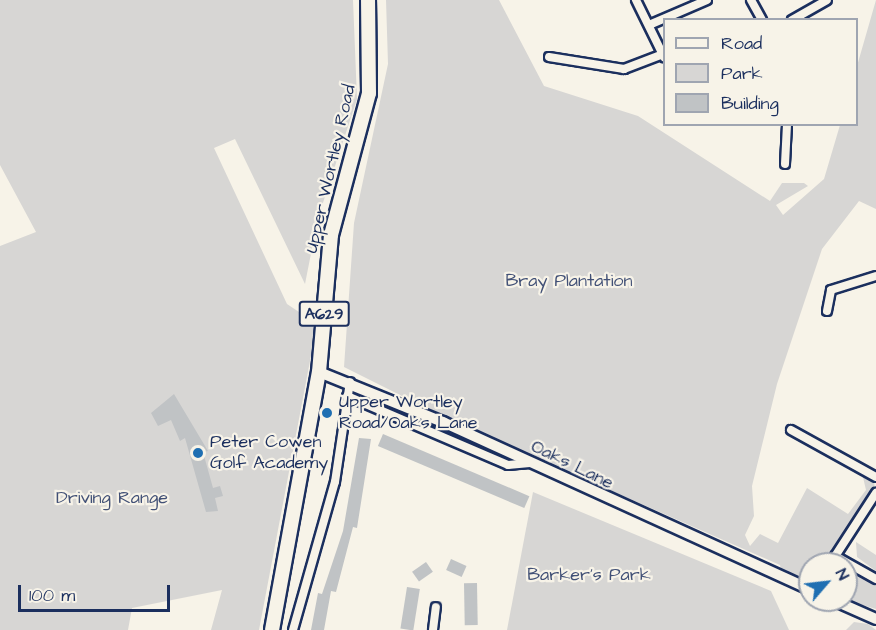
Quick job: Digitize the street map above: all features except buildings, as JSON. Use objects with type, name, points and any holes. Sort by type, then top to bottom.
[{"type":"main road","name":"Upper Wortley Road","points":[[272,630],[319,372],[331,235],[369,93],[368,0]]},
{"type":"street","points":[[636,0],[663,54]]},
{"type":"street","points":[[665,18],[707,0]]},
{"type":"street","points":[[752,0],[761,18]]},
{"type":"street","points":[[796,18],[827,0]]},
{"type":"street","points":[[649,25],[663,19]]},
{"type":"street","points":[[549,57],[624,69],[663,56]]},
{"type":"street","points":[[785,164],[787,126]]},
{"type":"street","points":[[827,311],[831,290],[876,276]]},
{"type":"street","name":"Oaks Lane","points":[[319,372],[350,382],[798,584]]},
{"type":"street","points":[[292,630],[335,482],[350,382]]},
{"type":"street","points":[[347,396],[508,465],[530,463]]},
{"type":"street","points":[[791,430],[876,477]]},
{"type":"street","points":[[837,552],[876,493]]},
{"type":"street","points":[[858,571],[876,579]]},
{"type":"street","points":[[433,630],[436,607]]},
{"type":"street","points":[[858,611],[876,619]]},
{"type":"green space","name":"Driving Range","points":[[0,0],[353,0],[357,99],[318,218],[305,284],[235,139],[214,148],[287,304],[317,324],[259,630],[211,630],[222,590],[132,608],[128,630],[0,630],[0,246],[36,232],[0,165]]},
{"type":"green space","name":"Bray Plantation","points":[[386,0],[499,0],[544,86],[638,116],[770,201],[782,183],[804,183],[808,186],[776,205],[783,215],[824,179],[840,126],[858,126],[858,63],[876,0],[876,209],[859,201],[822,249],[777,384],[752,486],[754,516],[745,535],[750,546],[760,534],[778,543],[807,488],[848,514],[866,490],[862,473],[874,480],[875,490],[834,552],[798,552],[798,575],[781,570],[780,565],[444,417],[344,367],[354,223],[388,64]]},
{"type":"green space","name":"Barker's Park","points":[[533,492],[771,591],[789,630],[507,630]]},
{"type":"green space","points":[[856,542],[876,555],[876,571],[858,558]]},
{"type":"green space","points":[[858,573],[876,583],[876,609],[858,604]]},
{"type":"green space","points":[[854,622],[868,624],[876,630],[846,630]]},
{"type":"place","name":"Upper Wortley Road/Oaks Lane","points":[[327,413]]},
{"type":"place","name":"Peter Cowen Golf Academy","points":[[198,453]]}]
